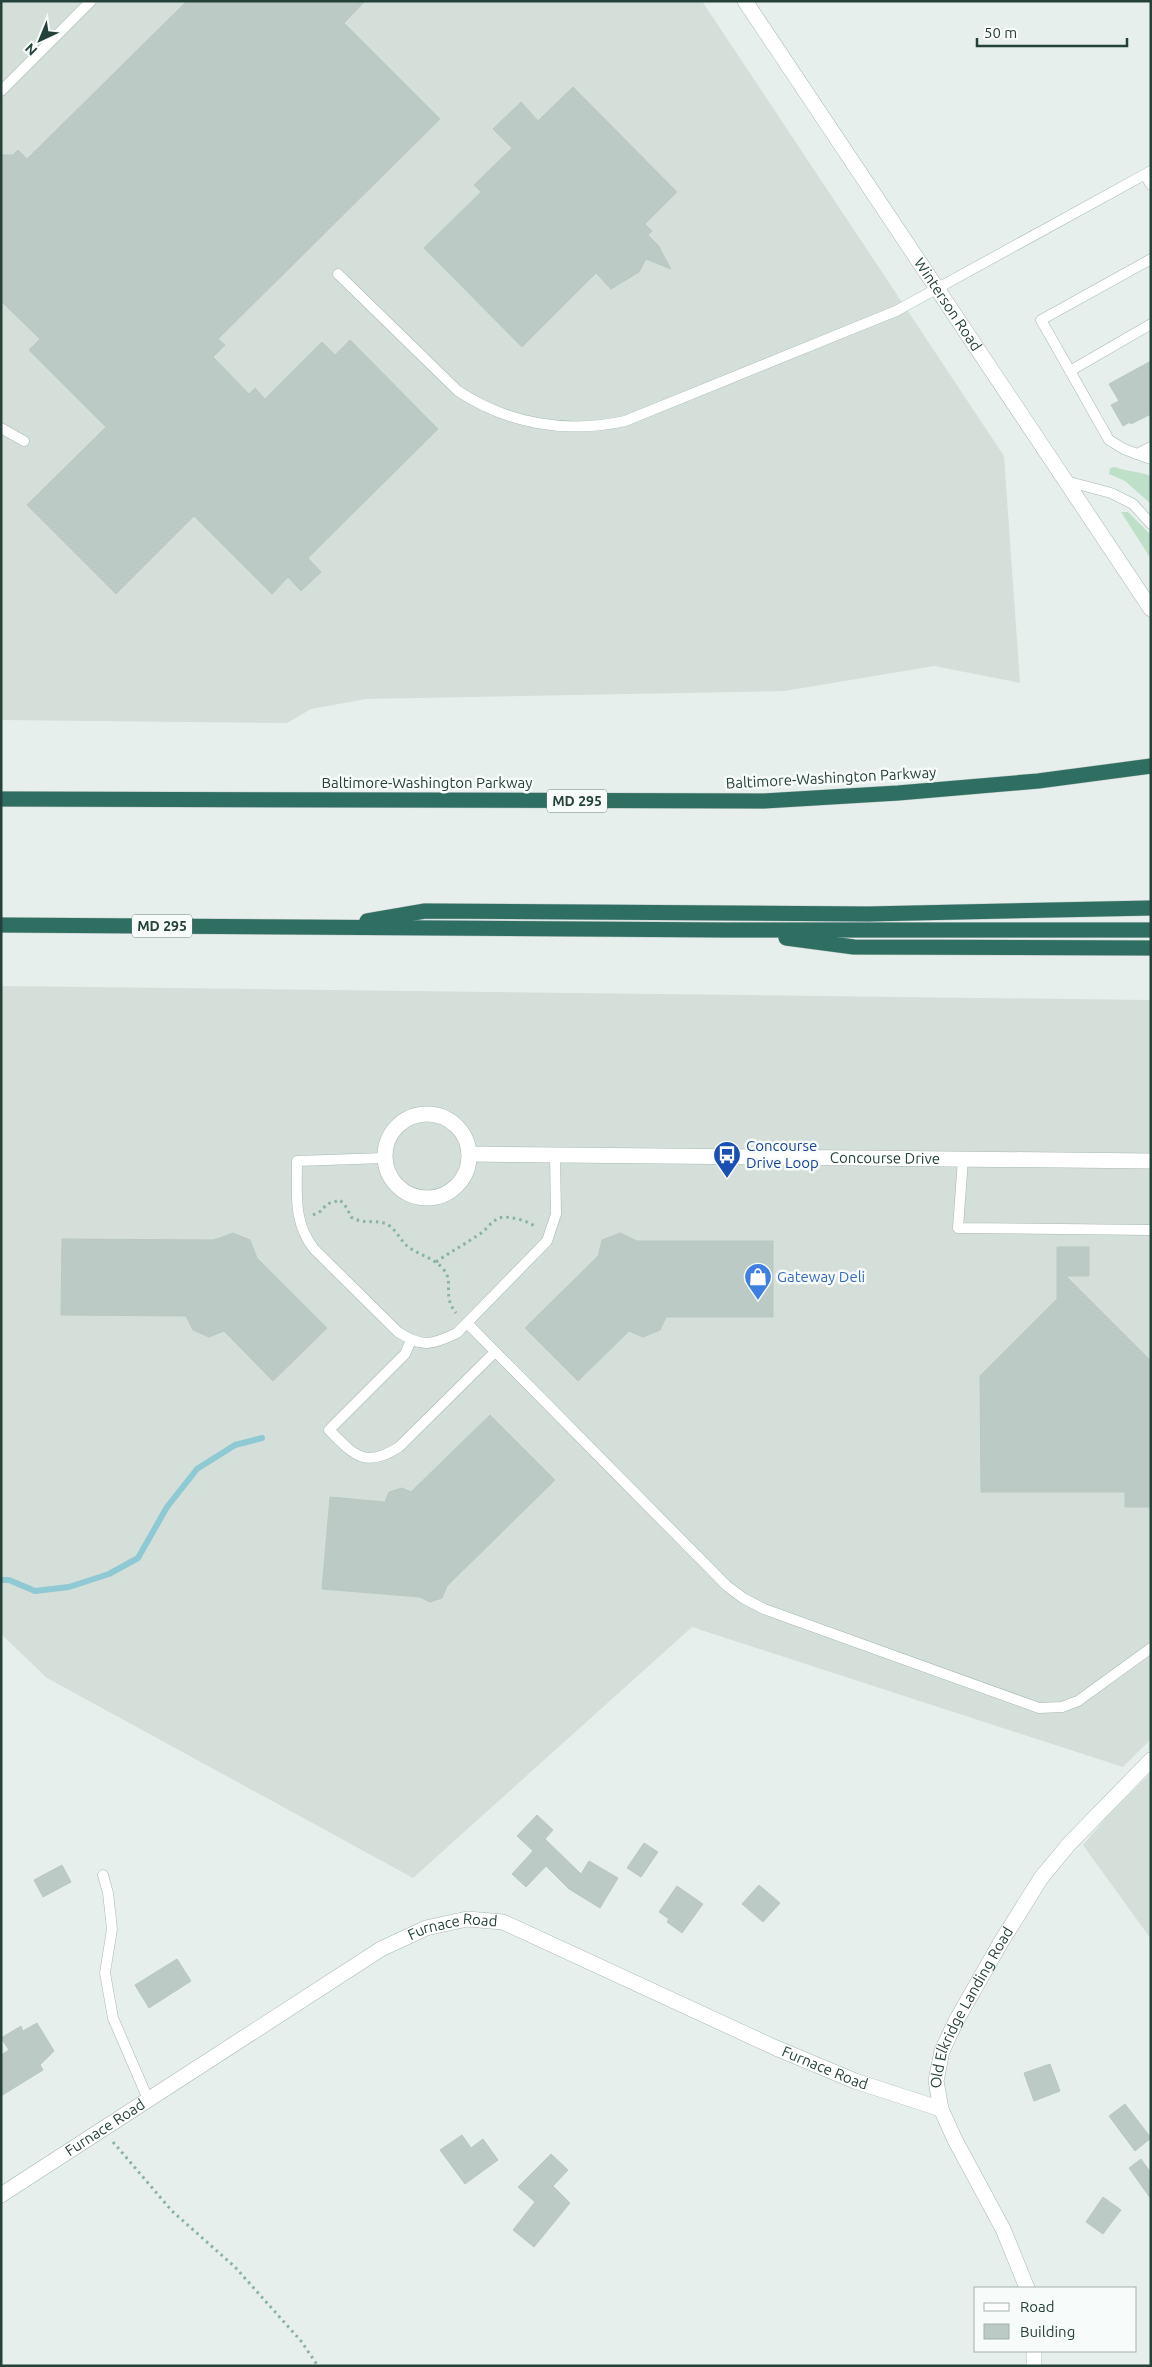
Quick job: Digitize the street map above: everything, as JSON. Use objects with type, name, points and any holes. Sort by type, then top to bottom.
[{"type":"highway","name":"Baltimore-Washington Parkway","points":[[1,799],[764,801],[898,793],[1038,781],[1151,766]]},
{"type":"highway","points":[[323,928],[425,911],[868,914],[1151,908]]},
{"type":"highway","name":"MD 295","points":[[1,925],[725,930],[1151,930]]},
{"type":"highway","points":[[725,930],[854,947],[1151,948]]},
{"type":"street","name":"Winterson Road","points":[[745,1],[1151,609]]},
{"type":"street","points":[[426,1114],[444,1118],[459,1129],[464,1136],[469,1154],[466,1173],[455,1188],[447,1193],[429,1198],[410,1195],[402,1190],[390,1176],[385,1158],[389,1139],[393,1131],[408,1119],[426,1114]]},
{"type":"street","name":"Concourse Drive","points":[[469,1154],[1151,1161]]},
{"type":"street","name":"Old Elkridge Landing Road","points":[[1027,2287],[1003,2229],[955,2140],[941,2109],[936,2081],[942,2051],[956,2021],[1001,1942],[1047,1871],[1082,1830],[1151,1760]]},
{"type":"street","name":"Furnace Road","points":[[1,2195],[381,1949],[426,1928],[467,1919],[503,1922],[793,2055],[855,2081],[941,2109]]},
{"type":"street","points":[[1034,2352],[1034,2366]]},
{"type":"lane","points":[[1,91],[91,1]]},
{"type":"lane","points":[[338,274],[458,391],[478,405],[515,418],[544,425],[597,427],[625,421],[896,311],[1148,173],[1151,185]]},
{"type":"lane","points":[[1151,259],[1041,320],[1109,440],[1124,450],[1151,459]]},
{"type":"lane","points":[[1070,371],[1151,324]]},
{"type":"lane","points":[[1,428],[24,441]]},
{"type":"lane","points":[[1137,454],[1151,447]]},
{"type":"lane","points":[[1066,482],[1111,493],[1133,504],[1151,524]]},
{"type":"lane","points":[[385,1158],[297,1161],[298,1217],[304,1237],[314,1249],[398,1332],[410,1340],[423,1344],[439,1342],[457,1333],[547,1241],[556,1214],[556,1155]]},
{"type":"lane","points":[[963,1160],[958,1228],[1151,1230]]},
{"type":"lane","points":[[467,1323],[728,1586],[743,1598],[764,1609],[1040,1708],[1062,1707],[1078,1701],[1151,1648]]},
{"type":"lane","points":[[410,1340],[405,1354],[329,1430],[353,1454],[371,1459],[386,1456],[399,1448],[495,1352]]},
{"type":"lane","points":[[103,1875],[108,1893],[112,1929],[105,1973],[113,2018],[148,2099]]},
{"type":"path","points":[[311,1216],[321,1211],[327,1204],[340,1200],[347,1208],[351,1218],[359,1222],[385,1223],[393,1229],[406,1245],[436,1262],[445,1271],[449,1279],[447,1288],[449,1304],[457,1314]]},
{"type":"path","points":[[436,1262],[459,1250],[467,1241],[480,1235],[490,1223],[501,1218],[529,1222],[539,1229]]},
{"type":"path","points":[[101,2129],[172,2211],[235,2267],[301,2341],[318,2366]]},
{"type":"shaded area","points":[[1,1],[702,1],[1004,456],[1020,683],[934,666],[785,691],[366,699],[311,709],[287,723],[1,720]]},
{"type":"shaded area","points":[[1,986],[1151,1000],[1151,1739],[1123,1767],[692,1627],[413,1878],[47,1678],[1,1634]]},
{"type":"shaded area","points":[[1151,1773],[1151,1939],[1083,1845],[1105,1819]]},
{"type":"green space","points":[[1115,467],[1151,476],[1151,504],[1125,481],[1109,474],[1110,468]]},
{"type":"green space","points":[[1121,512],[1128,512],[1151,535],[1151,559]]},
{"type":"building","points":[[187,1],[365,1],[344,23],[440,119],[218,339],[225,345],[213,357],[249,394],[255,388],[265,399],[322,342],[335,355],[350,340],[438,429],[308,558],[321,572],[301,591],[288,577],[272,594],[194,516],[116,594],[27,505],[106,427],[29,350],[40,339],[1,301],[1,155],[13,155],[18,150],[27,159]]},
{"type":"building","points":[[573,87],[677,192],[645,224],[652,231],[648,235],[658,245],[671,269],[646,259],[639,272],[611,289],[596,273],[522,347],[424,248],[481,192],[474,185],[512,148],[493,129],[521,102],[538,121]]},
{"type":"building","points":[[1151,361],[1151,414],[1123,426],[1111,405],[1119,401],[1109,384]]},
{"type":"building","points":[[233,1233],[250,1240],[257,1258],[327,1328],[273,1381],[224,1331],[209,1337],[193,1330],[186,1316],[61,1315],[62,1239],[214,1240]]},
{"type":"building","points":[[620,1233],[637,1241],[773,1241],[773,1317],[666,1317],[660,1330],[643,1337],[629,1331],[578,1381],[525,1328],[598,1256],[602,1240]]},
{"type":"building","points":[[1057,1247],[1089,1247],[1089,1276],[1066,1276],[1151,1361],[1151,1507],[1125,1507],[1125,1492],[981,1492],[980,1376],[1057,1299]]},
{"type":"building","points":[[490,1415],[555,1480],[447,1586],[442,1598],[430,1602],[420,1597],[322,1589],[330,1497],[385,1502],[389,1492],[402,1488],[411,1492]]},
{"type":"building","points":[[537,1815],[553,1830],[545,1839],[581,1874],[589,1861],[618,1878],[600,1908],[569,1889],[546,1866],[526,1887],[512,1874],[533,1851],[517,1836]]},
{"type":"building","points":[[644,1843],[658,1852],[641,1877],[627,1868]]},
{"type":"building","points":[[62,1865],[71,1882],[43,1897],[34,1880]]},
{"type":"building","points":[[759,1885],[780,1903],[763,1922],[742,1904]]},
{"type":"building","points":[[677,1886],[703,1904],[682,1933],[667,1922],[669,1919],[659,1912]]},
{"type":"building","points":[[177,1959],[191,1981],[149,2008],[135,1985]]},
{"type":"building","points":[[37,2023],[54,2051],[40,2065],[43,2070],[1,2096],[1,2055],[9,2050],[1,2038],[21,2026],[23,2031]]},
{"type":"building","points":[[1050,2064],[1060,2091],[1034,2101],[1024,2073]]},
{"type":"building","points":[[1125,2104],[1151,2138],[1135,2151],[1109,2116]]},
{"type":"building","points":[[462,2135],[471,2148],[483,2139],[498,2160],[465,2184],[440,2150]]},
{"type":"building","points":[[551,2154],[568,2170],[553,2186],[570,2203],[534,2247],[513,2230],[535,2202],[518,2187]]},
{"type":"building","points":[[1141,2159],[1151,2173],[1151,2199],[1129,2168]]},
{"type":"building","points":[[1103,2197],[1121,2210],[1103,2234],[1086,2222]]},
{"type":"waterway","points":[[1,1580],[9,1580],[35,1591],[69,1587],[109,1574],[138,1558],[167,1507],[197,1469],[235,1445],[262,1438]]},
{"type":"place","name":"Concourse Drive Loop","points":[[727,1179]]},
{"type":"place","name":"Gateway Deli","points":[[758,1301]]}]
